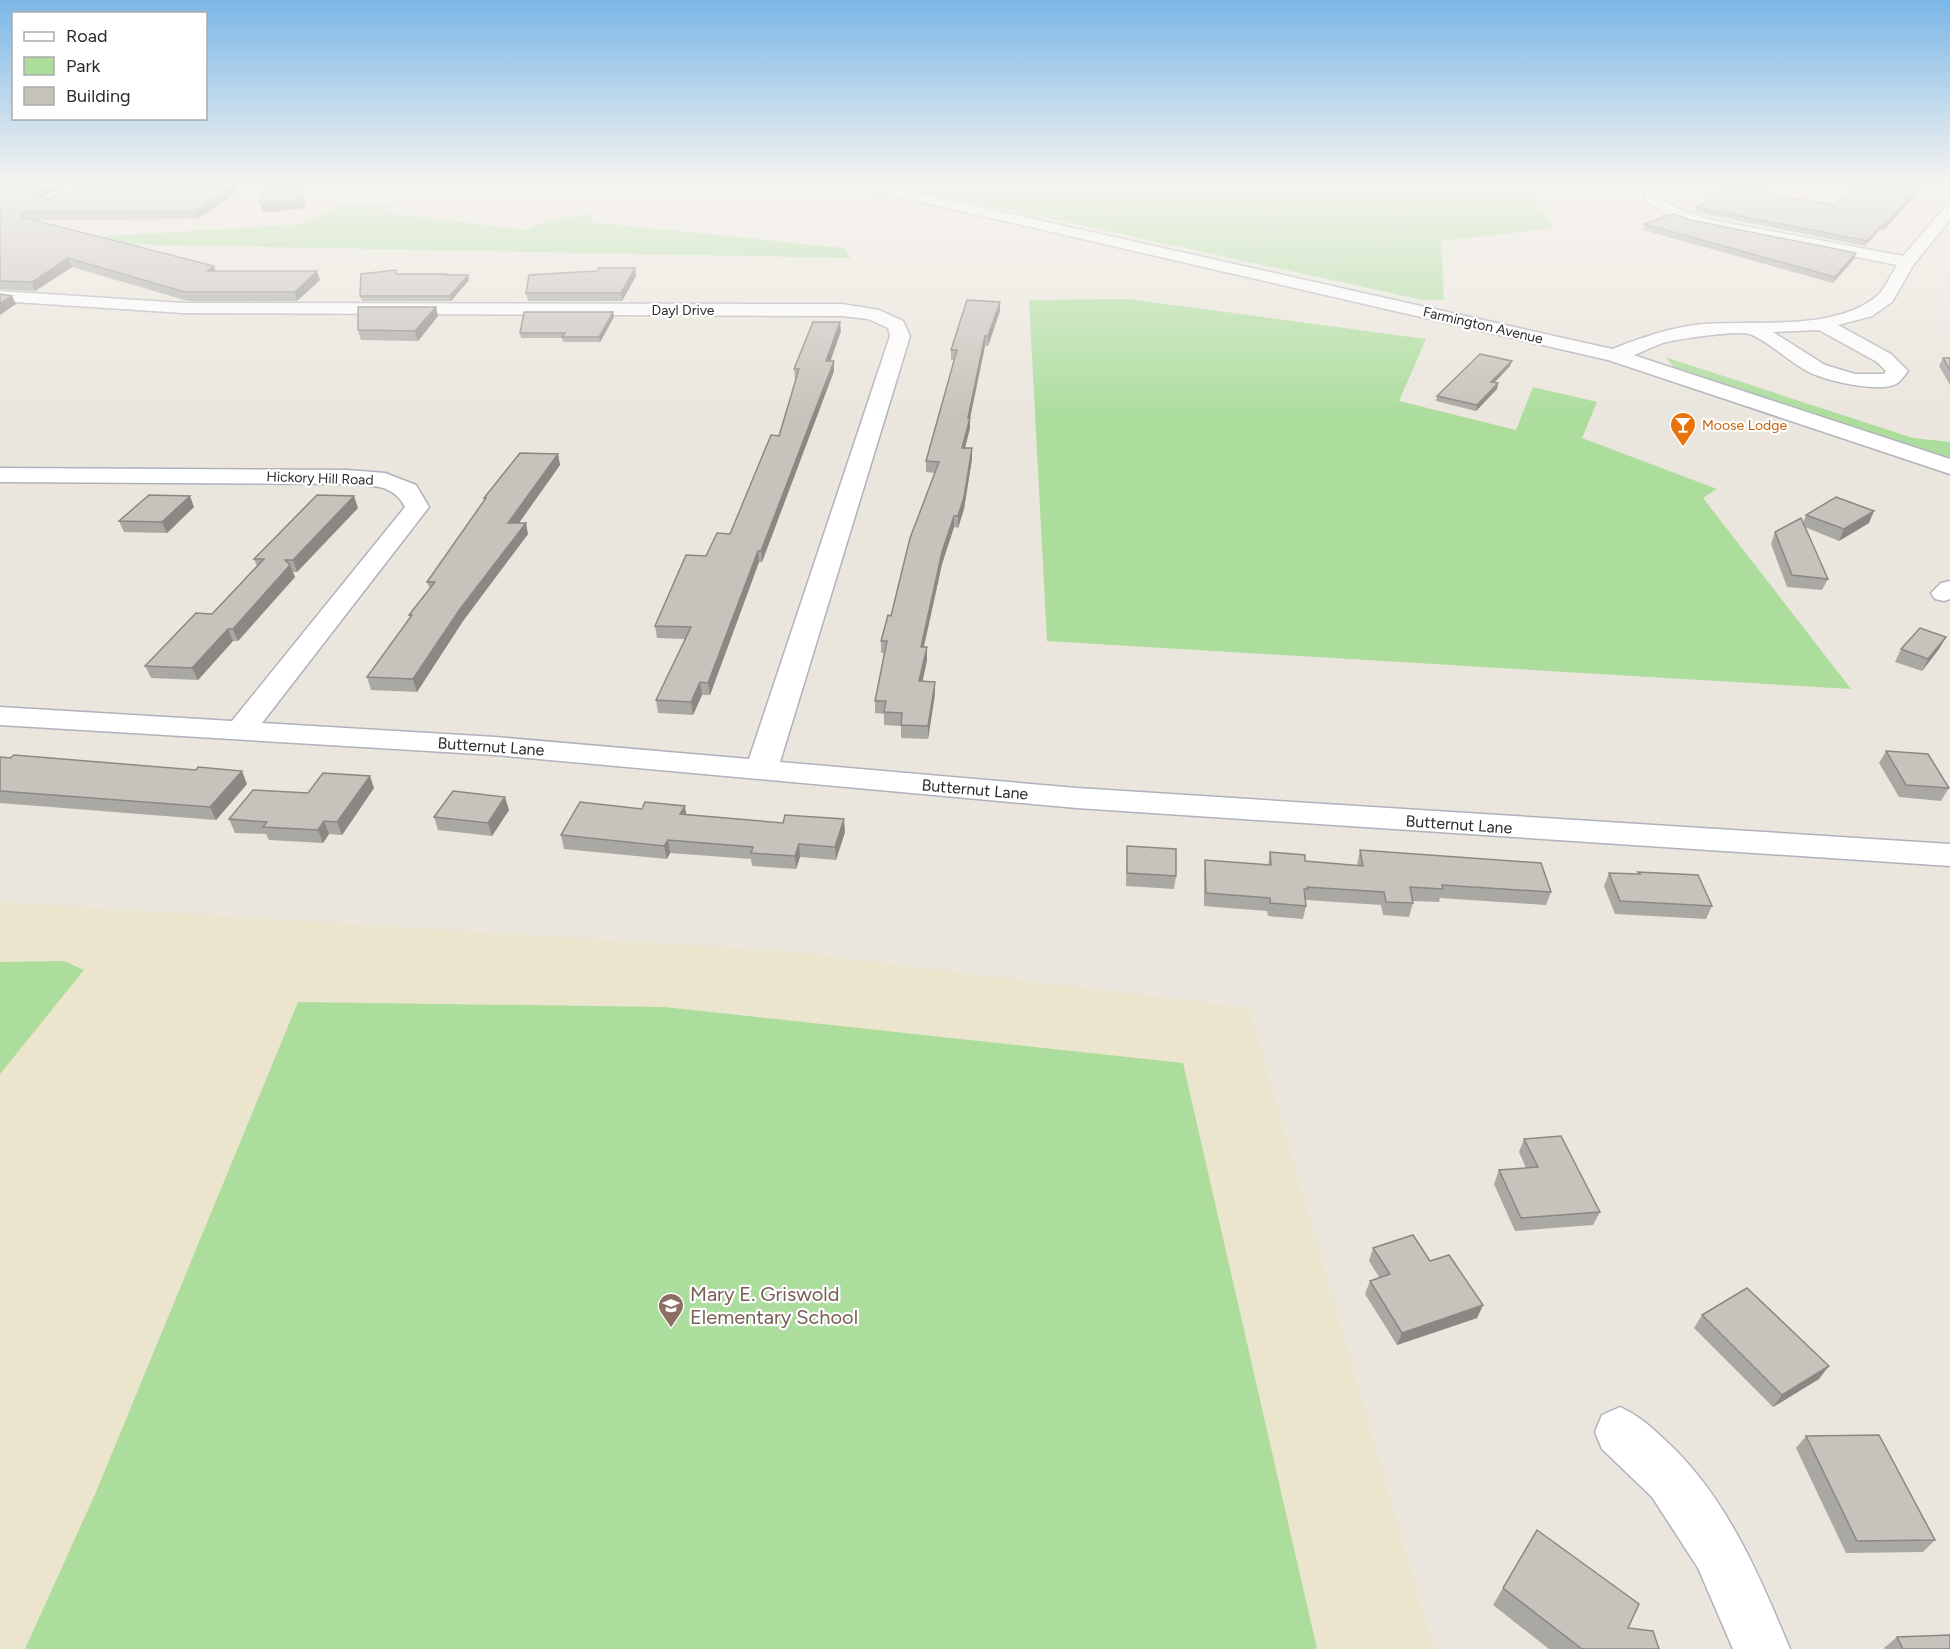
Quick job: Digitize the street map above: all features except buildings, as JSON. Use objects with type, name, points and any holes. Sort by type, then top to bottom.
[{"type":"street","name":"Farmington Avenue","points":[[1204,262],[1614,355],[1950,467]]},
{"type":"street","points":[[1614,355],[1658,338],[1695,331],[1822,324],[1865,312],[1886,298],[1907,262]]},
{"type":"street","name":"Dayl Drive","points":[[0,296],[183,308],[842,310],[872,314],[896,325],[900,336],[761,771]]},
{"type":"street","points":[[1754,329],[1818,369],[1854,380],[1889,380],[1898,371],[1884,358],[1822,324]]},
{"type":"street","name":"Hickory Hill Road","points":[[0,475],[347,477],[386,480],[408,490],[417,507],[241,730]]},
{"type":"street","name":"Butternut Lane","points":[[0,716],[495,746],[1077,798],[1950,855]]},
{"type":"street","points":[[1620,1432],[1670,1479],[1718,1548],[1762,1649]]},
{"type":"shaded area","name":"Mary E. Griswold Elementary School","points":[[0,902],[786,951],[1249,1008],[1434,1649],[0,1649]]},
{"type":"green space","points":[[1249,262],[1442,262],[1444,300],[1423,300]]},
{"type":"green space","points":[[1128,299],[1426,339],[1399,401],[1516,430],[1533,387],[1597,402],[1582,438],[1717,489],[1703,498],[1851,689],[1047,641],[1029,300]]},
{"type":"green space","points":[[1665,357],[1913,438],[1950,442],[1950,458],[1674,367]]},
{"type":"green space","points":[[64,961],[84,970],[0,1074],[0,962]]},
{"type":"green space","name":"Mary E. Griswold Elementary School","points":[[298,1002],[664,1007],[1183,1063],[1317,1649],[25,1649],[96,1492]]},
{"type":"place","name":"Moose Lodge","points":[[1683,448]]},
{"type":"place","name":"Mary E. Griswold Elementary School","points":[[671,1329]]}]
